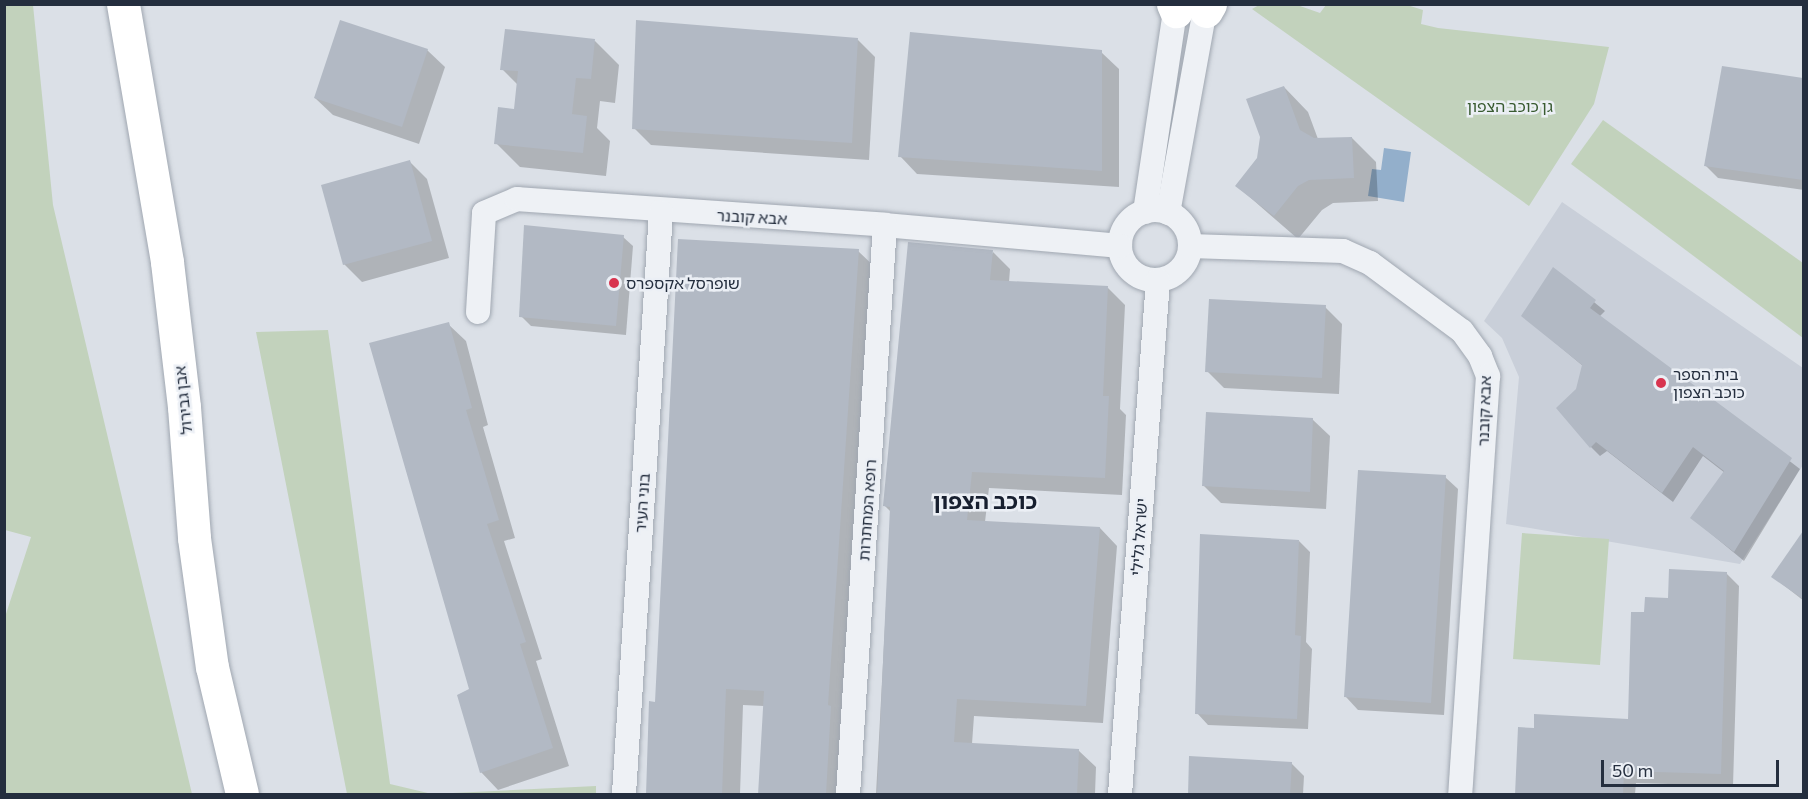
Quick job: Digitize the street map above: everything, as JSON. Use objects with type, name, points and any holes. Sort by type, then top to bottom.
[{"type":"main road","name":"אבן גבירול","points":[[121,9],[167,262],[184,407],[194,538],[212,667],[242,795]]},
{"type":"street","points":[[1157,212],[1191,7]]},
{"type":"street","name":"אבא קובנר","points":[[478,312],[484,213],[517,199],[661,212],[885,225],[1120,246]]},
{"type":"street","name":"בוני העיר","points":[[624,795],[661,212]]},
{"type":"street","points":[[1157,212],[1186,228],[1190,246],[1186,262],[1179,271],[1158,280],[1137,274],[1123,258],[1120,246],[1127,225],[1157,212]]},
{"type":"street","name":"רופא המחתרות","points":[[848,795],[885,225]]},
{"type":"street","name":"אבא קובנר","points":[[1190,246],[1343,251],[1370,263],[1462,331],[1480,356],[1488,376],[1460,795]]},
{"type":"street","name":"ישראל גלילי","points":[[1120,795],[1158,280]]},
{"type":"shaded area","name":"בית הספר כוכב הצפון","points":[[1562,202],[1803,368],[1803,465],[1740,564],[1506,524],[1519,377],[1502,338],[1484,321]]},
{"type":"green space","points":[[4,5],[33,5],[53,205],[192,794],[5,794],[5,617],[31,537],[5,530]]},
{"type":"green space","name":"גן כוכב הצפון","points":[[1259,5],[1300,6],[1320,13],[1326,5],[1407,5],[1423,10],[1421,24],[1438,28],[1609,47],[1594,104],[1529,206],[1252,9]]},
{"type":"green space","points":[[1603,120],[1803,263],[1803,338],[1571,164]]},
{"type":"green space","points":[[328,330],[390,784],[432,794],[347,794],[256,332]]},
{"type":"green space","points":[[1522,533],[1609,539],[1600,665],[1513,659]]},
{"type":"green space","points":[[596,786],[596,794],[432,794]]},
{"type":"water","points":[[1384,148],[1411,152],[1404,202],[1368,196],[1372,169],[1381,170]]},
{"type":"building","points":[[340,20],[428,49],[402,127],[314,98]]},
{"type":"building","points":[[636,20],[858,38],[852,143],[632,129]]},
{"type":"building","points":[[505,29],[595,39],[591,79],[576,78],[572,114],[587,116],[583,153],[494,144],[498,107],[514,109],[518,71],[500,70]]},
{"type":"building","points":[[910,32],[1102,50],[1102,171],[898,157]]},
{"type":"building","points":[[1722,66],[1803,78],[1803,180],[1704,166]]},
{"type":"building","points":[[1284,86],[1300,130],[1314,138],[1352,137],[1354,178],[1309,180],[1298,186],[1274,216],[1235,186],[1257,158],[1260,137],[1246,99]]},
{"type":"building","points":[[410,160],[432,241],[343,265],[321,185]]},
{"type":"building","points":[[524,225],[624,235],[616,326],[519,317]]},
{"type":"building","points":[[678,239],[859,249],[828,705],[831,706],[826,795],[758,795],[764,691],[726,689],[722,795],[646,795],[649,701],[655,702]]},
{"type":"building","points":[[908,242],[993,250],[990,280],[1108,286],[1103,396],[1109,396],[1105,478],[972,472],[967,520],[1100,527],[1086,706],[957,699],[954,742],[1079,749],[1077,795],[877,795],[890,507],[883,506]]},
{"type":"building","points":[[1553,267],[1596,300],[1590,308],[1792,458],[1734,552],[1690,518],[1724,471],[1693,447],[1662,493],[1596,442],[1590,448],[1556,408],[1576,389],[1582,365],[1521,316]]},
{"type":"building","points":[[1209,299],[1326,305],[1322,378],[1205,372]]},
{"type":"building","points":[[449,322],[472,408],[466,410],[499,520],[487,524],[526,642],[520,644],[553,748],[480,773],[457,695],[469,689],[369,343]]},
{"type":"building","points":[[1206,412],[1313,418],[1310,492],[1202,486]]},
{"type":"building","points":[[1358,470],[1446,475],[1431,703],[1344,697]]},
{"type":"building","points":[[1803,531],[1803,599],[1771,577]]},
{"type":"building","points":[[1200,534],[1299,540],[1295,635],[1301,636],[1297,719],[1195,714]]},
{"type":"building","points":[[1669,569],[1727,572],[1721,774],[1624,771],[1623,795],[1515,795],[1518,727],[1534,728],[1534,714],[1628,719],[1631,612],[1644,612],[1645,597],[1668,598]]},
{"type":"building","points":[[1189,756],[1292,762],[1290,795],[1188,795]]},
{"type":"place","name":"שופרסל אקספרס","points":[[614,283]]},
{"type":"place","name":"בית הספר כוכב הצפון","points":[[1661,383]]},
{"type":"district","name":"כוכב הצפון","points":[[985,501]]}]
